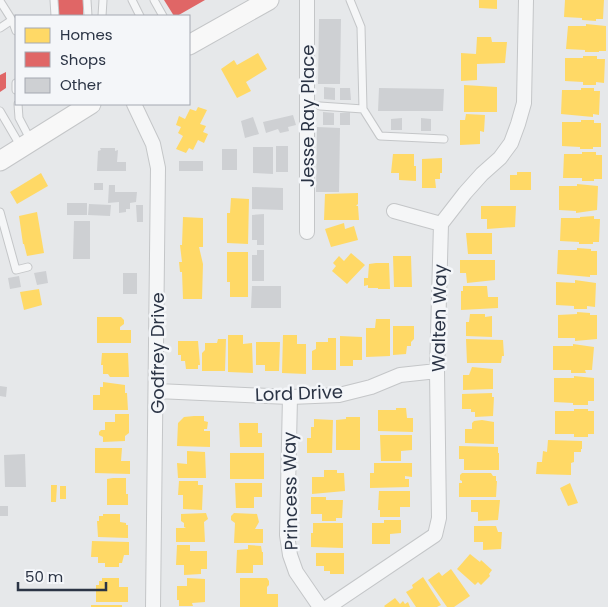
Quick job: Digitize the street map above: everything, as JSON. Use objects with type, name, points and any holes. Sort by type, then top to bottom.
[{"type":"main road","points":[[190,44],[269,0]]},
{"type":"main road","points":[[0,161],[85,105]]},
{"type":"street","name":"Jesse Ray Place","points":[[306,0],[307,232]]},
{"type":"street","points":[[394,211],[441,224],[465,193],[500,158],[511,143],[524,103],[526,0]]},
{"type":"street","name":"Godfrey Drive","points":[[134,105],[153,144],[158,168],[157,391],[153,607]]},
{"type":"street","name":"Walten Way","points":[[328,607],[435,535],[439,518],[438,371],[441,224]]},
{"type":"street","name":"Lord Drive","points":[[157,391],[290,397],[339,395],[371,387],[400,375],[438,371]]},
{"type":"street","name":"Princess Way","points":[[290,397],[287,535],[290,555],[296,572],[320,607]]},
{"type":"lane","points":[[54,0],[54,15]]},
{"type":"lane","points":[[87,0],[88,15]]},
{"type":"lane","points":[[102,15],[103,0]]},
{"type":"lane","points":[[132,0],[140,15]]},
{"type":"lane","points":[[154,0],[162,15]]},
{"type":"lane","points":[[350,0],[361,27],[363,110],[380,136],[444,139]]},
{"type":"lane","points":[[0,1],[15,28]]},
{"type":"lane","points":[[0,28],[12,20]]},
{"type":"lane","points":[[18,105],[19,118],[26,144]]},
{"type":"lane","points":[[320,106],[363,110]]},
{"type":"lane","points":[[0,111],[26,144]]},
{"type":"lane","points":[[0,212],[16,270],[28,267]]},
{"type":"building: Homes","points":[[479,0],[497,0],[497,9],[479,8]]},
{"type":"building: Homes","points":[[565,0],[604,0],[603,19],[596,19],[596,21],[564,17]]},
{"type":"building: Homes","points":[[586,24],[606,26],[606,51],[585,52],[585,50],[566,49],[568,26],[586,26]]},
{"type":"building: Homes","points":[[477,37],[491,37],[492,42],[507,42],[505,63],[477,64],[477,80],[461,81],[461,53],[476,54]]},
{"type":"building: Homes","points":[[258,53],[267,69],[246,82],[251,91],[237,98],[221,69],[234,60],[237,65]]},
{"type":"building: Homes","points":[[583,56],[597,56],[597,59],[605,59],[604,83],[596,82],[596,85],[583,85],[583,82],[565,81],[565,58],[583,58]]},
{"type":"building: Homes","points":[[464,85],[497,87],[497,112],[464,112]]},
{"type":"building: Homes","points":[[581,88],[594,88],[594,91],[600,91],[599,115],[593,114],[593,117],[561,114],[562,90],[581,90]]},
{"type":"building: Homes","points":[[198,107],[207,110],[200,124],[206,126],[203,132],[208,134],[204,143],[198,140],[193,150],[189,148],[186,153],[176,149],[183,136],[178,133],[181,127],[176,125],[179,116],[185,119],[190,109],[196,111]]},
{"type":"building: Homes","points":[[466,114],[485,115],[484,132],[480,131],[480,144],[460,145],[460,120],[465,120]]},
{"type":"building: Homes","points":[[581,120],[594,120],[594,123],[601,123],[601,147],[580,149],[580,147],[562,146],[562,122],[581,122]]},
{"type":"building: Homes","points":[[582,152],[596,152],[596,155],[602,155],[602,179],[582,181],[582,178],[563,178],[564,154],[582,154]]},
{"type":"building: Homes","points":[[393,154],[414,154],[416,181],[399,180],[399,173],[391,173]]},
{"type":"building: Homes","points":[[442,158],[442,173],[440,173],[440,179],[435,179],[436,188],[422,188],[422,159]]},
{"type":"building: Homes","points":[[517,172],[531,172],[531,190],[510,190],[510,175],[517,175]]},
{"type":"building: Homes","points":[[41,173],[48,186],[17,204],[10,192]]},
{"type":"building: Homes","points":[[577,184],[598,186],[597,210],[576,213],[576,211],[559,210],[559,186],[577,186]]},
{"type":"building: Homes","points":[[358,193],[358,204],[356,206],[358,206],[359,220],[324,220],[325,194]]},
{"type":"building: Homes","points":[[231,198],[249,199],[248,244],[227,243],[227,213],[230,213]]},
{"type":"building: Homes","points":[[481,206],[516,206],[515,227],[487,229],[487,219],[481,219]]},
{"type":"building: Homes","points":[[37,212],[44,253],[27,256],[23,244],[19,216]]},
{"type":"building: Homes","points":[[594,216],[594,219],[600,219],[599,242],[579,244],[579,242],[560,241],[561,218]]},
{"type":"building: Homes","points":[[183,217],[203,218],[203,247],[199,247],[203,264],[202,299],[183,299],[182,272],[180,272],[179,262],[182,262],[180,245],[182,245]]},
{"type":"building: Homes","points":[[344,223],[345,229],[354,226],[358,240],[331,247],[325,229]]},
{"type":"building: Homes","points":[[466,233],[492,233],[492,254],[468,254]]},
{"type":"building: Homes","points":[[577,248],[597,251],[597,275],[590,275],[590,277],[557,274],[558,250],[577,250]]},
{"type":"building: Homes","points":[[227,252],[248,252],[248,297],[230,297],[230,282],[227,282]]},
{"type":"building: Homes","points":[[351,253],[365,265],[347,284],[332,271],[336,266],[333,263],[339,256],[344,261]]},
{"type":"building: Homes","points":[[393,256],[411,256],[412,287],[394,287]]},
{"type":"building: Homes","points":[[460,260],[495,260],[495,280],[467,283],[466,273],[460,273]]},
{"type":"building: Homes","points":[[389,263],[390,289],[368,288],[368,285],[364,286],[364,278],[368,278],[369,264]]},
{"type":"building: Homes","points":[[575,280],[596,283],[595,307],[587,306],[587,309],[574,309],[574,306],[556,305],[556,282],[575,283]]},
{"type":"building: Homes","points":[[463,286],[487,286],[488,297],[498,297],[498,308],[461,310],[461,291],[463,291]]},
{"type":"building: Homes","points":[[39,289],[42,305],[24,310],[20,292]]},
{"type":"building: Homes","points":[[577,312],[597,315],[597,339],[575,341],[575,338],[558,338],[558,315],[577,314]]},
{"type":"building: Homes","points":[[470,314],[485,314],[485,317],[492,316],[492,337],[466,336],[466,322],[469,322]]},
{"type":"building: Homes","points":[[97,317],[121,317],[124,320],[124,324],[120,327],[120,330],[131,330],[131,343],[97,343]]},
{"type":"building: Homes","points":[[376,319],[390,319],[390,356],[366,357],[366,328],[375,328]]},
{"type":"building: Homes","points":[[393,326],[414,326],[414,339],[411,342],[411,346],[407,346],[406,354],[393,355]]},
{"type":"building: Homes","points":[[228,335],[243,335],[243,344],[252,343],[253,373],[228,372]]},
{"type":"building: Homes","points":[[283,335],[297,335],[297,344],[306,344],[306,374],[282,373]]},
{"type":"building: Homes","points":[[340,336],[362,337],[362,360],[353,360],[353,366],[340,366]]},
{"type":"building: Homes","points":[[328,338],[336,338],[336,370],[312,370],[312,351],[316,349],[316,342],[328,342]]},
{"type":"building: Homes","points":[[218,339],[226,339],[225,371],[202,371],[202,353],[205,350],[205,343],[217,343]]},
{"type":"building: Homes","points":[[466,339],[503,340],[504,356],[502,356],[501,363],[467,363]]},
{"type":"building: Homes","points":[[178,341],[198,341],[200,365],[198,365],[198,369],[186,369],[185,361],[181,361],[181,355],[178,355]]},
{"type":"building: Homes","points":[[256,342],[280,342],[279,371],[265,371],[265,365],[256,365]]},
{"type":"building: Homes","points":[[573,344],[594,347],[592,370],[585,370],[586,373],[571,373],[571,370],[553,370],[553,346],[573,346]]},
{"type":"building: Homes","points":[[102,353],[128,353],[129,377],[110,377],[108,374],[103,374],[103,365],[101,365]]},
{"type":"building: Homes","points":[[472,367],[493,369],[493,389],[463,390],[463,375],[469,375]]},
{"type":"building: Homes","points":[[574,376],[594,378],[594,401],[588,401],[588,405],[554,402],[554,378],[574,378]]},
{"type":"building: Homes","points":[[103,382],[125,385],[128,410],[93,410],[93,395],[100,395],[100,387],[103,387]]},
{"type":"building: Homes","points":[[492,393],[492,397],[494,397],[493,416],[475,417],[475,412],[471,412],[471,409],[462,409],[462,394]]},
{"type":"building: Homes","points":[[396,408],[406,408],[407,418],[413,418],[413,432],[378,431],[378,410],[396,410]]},
{"type":"building: Homes","points":[[574,409],[594,411],[594,434],[588,434],[588,437],[574,437],[574,434],[555,434],[555,411],[574,411]]},
{"type":"building: Homes","points":[[115,414],[129,414],[129,433],[125,436],[125,441],[103,442],[103,437],[99,435],[99,432],[105,430],[105,422],[115,422]]},
{"type":"building: Homes","points":[[204,416],[204,421],[208,422],[207,429],[204,429],[204,431],[210,431],[210,447],[177,446],[178,423],[184,417]]},
{"type":"building: Homes","points":[[346,417],[360,417],[360,450],[336,450],[336,420],[346,419]]},
{"type":"building: Homes","points":[[314,419],[333,420],[332,453],[307,453],[307,438],[311,438],[311,427],[314,427]]},
{"type":"building: Homes","points":[[474,421],[494,422],[494,444],[465,443],[465,429],[472,429]]},
{"type":"building: Homes","points":[[239,423],[258,423],[258,433],[262,433],[262,447],[240,447]]},
{"type":"building: Homes","points":[[380,435],[412,435],[412,450],[401,451],[401,461],[381,461]]},
{"type":"building: Homes","points":[[548,440],[582,441],[581,452],[574,452],[574,462],[571,463],[571,475],[536,474],[537,462],[542,462],[543,451],[547,452]]},
{"type":"building: Homes","points":[[459,446],[498,447],[499,470],[464,470],[464,459],[459,459]]},
{"type":"building: Homes","points":[[95,448],[122,448],[121,461],[130,461],[130,474],[95,473]]},
{"type":"building: Homes","points":[[187,451],[205,452],[206,478],[178,478],[177,463],[187,464]]},
{"type":"building: Homes","points":[[230,453],[264,453],[264,479],[230,479]]},
{"type":"building: Homes","points":[[374,463],[412,463],[412,477],[405,476],[405,479],[409,479],[409,487],[370,488],[370,473],[374,473]]},
{"type":"building: Homes","points":[[324,470],[337,470],[337,473],[344,473],[345,491],[312,494],[312,477],[324,477]]},
{"type":"building: Homes","points":[[462,473],[491,473],[493,476],[496,476],[496,497],[459,497],[459,483],[462,483],[460,475]]},
{"type":"building: Homes","points":[[126,478],[128,505],[107,505],[107,479]]},
{"type":"building: Homes","points":[[179,481],[198,481],[198,485],[203,485],[202,510],[183,509],[183,495],[178,495]]},
{"type":"building: Homes","points":[[235,483],[262,483],[262,497],[254,497],[254,508],[236,508]]},
{"type":"building: Homes","points":[[570,483],[578,503],[568,506],[560,488]]},
{"type":"building: Homes","points":[[51,485],[57,485],[56,502],[51,502]]},
{"type":"building: Homes","points":[[60,486],[66,486],[66,499],[60,499]]},
{"type":"building: Homes","points":[[379,491],[410,491],[410,507],[400,507],[400,517],[380,517],[380,510],[378,510]]},
{"type":"building: Homes","points":[[311,497],[326,497],[326,500],[343,500],[342,518],[336,518],[336,521],[322,521],[322,514],[311,514]]},
{"type":"building: Homes","points":[[471,500],[500,500],[498,520],[478,521],[478,512],[471,512]]},
{"type":"building: Homes","points":[[206,513],[208,519],[204,522],[205,542],[176,542],[176,528],[186,528],[181,521],[181,514]]},
{"type":"building: Homes","points":[[234,513],[257,514],[259,522],[255,529],[263,529],[263,543],[234,543],[235,523],[231,520],[231,516]]},
{"type":"building: Homes","points":[[103,514],[120,514],[120,522],[128,525],[128,538],[98,537],[97,521],[99,521],[99,516],[103,516]]},
{"type":"building: Homes","points":[[384,520],[401,520],[401,533],[390,534],[390,544],[372,544],[372,523],[384,523]]},
{"type":"building: Homes","points":[[313,523],[343,523],[343,548],[311,547]]},
{"type":"building: Homes","points":[[474,526],[496,526],[498,532],[502,532],[501,549],[483,550],[483,542],[474,542]]},
{"type":"building: Homes","points":[[92,541],[129,542],[129,555],[124,555],[122,563],[119,563],[119,567],[105,567],[105,563],[98,563],[98,557],[91,557]]},
{"type":"building: Homes","points":[[177,545],[190,545],[190,551],[207,551],[207,569],[201,569],[201,574],[184,575],[184,565],[176,565]]},
{"type":"building: Homes","points":[[248,545],[261,546],[263,565],[253,565],[253,573],[236,573],[237,550],[248,549]]},
{"type":"building: Homes","points":[[316,553],[344,553],[344,574],[330,574],[330,571],[324,571],[324,566],[316,566]]},
{"type":"building: Homes","points":[[470,554],[480,562],[481,560],[492,570],[489,574],[490,576],[481,585],[478,582],[475,585],[457,569]]},
{"type":"building: Homes","points":[[451,569],[470,596],[454,607],[447,607],[428,580],[439,572],[442,576]]},
{"type":"building: Homes","points":[[423,577],[441,605],[437,607],[416,607],[406,592],[413,588],[412,585]]},
{"type":"building: Homes","points":[[102,578],[119,578],[119,587],[128,587],[128,602],[96,602],[96,585],[99,585],[99,581],[102,581]]},
{"type":"building: Homes","points":[[187,578],[205,579],[205,602],[192,603],[193,606],[179,606],[177,586],[187,586]]},
{"type":"building: Homes","points":[[240,578],[267,578],[269,585],[267,587],[267,594],[278,594],[278,607],[240,607]]},
{"type":"building: Homes","points":[[395,598],[400,604],[403,601],[405,604],[408,602],[410,607],[384,606]]},
{"type":"building: Homes","points":[[91,605],[122,605],[122,607],[91,607]]},
{"type":"building: Shops","points":[[55,0],[83,0],[83,15],[55,15]]},
{"type":"building: Shops","points":[[164,0],[205,0],[179,15],[173,15]]},
{"type":"building: Shops","points":[[6,72],[6,88],[0,92],[0,75]]},
{"type":"building: Other","points":[[319,19],[341,19],[340,84],[318,84]]},
{"type":"building: Other","points":[[324,87],[335,88],[335,100],[324,99]]},
{"type":"building: Other","points":[[340,88],[350,88],[351,100],[340,100]]},
{"type":"building: Other","points":[[379,88],[444,89],[443,111],[378,111]]},
{"type":"building: Other","points":[[323,112],[334,113],[334,125],[323,125]]},
{"type":"building: Other","points":[[350,112],[350,125],[340,125],[340,113]]},
{"type":"building: Other","points":[[293,115],[296,125],[288,127],[289,131],[280,133],[278,129],[266,133],[263,122]]},
{"type":"building: Other","points":[[253,117],[259,134],[245,138],[241,121]]},
{"type":"building: Other","points":[[402,118],[402,130],[391,130],[391,119]]},
{"type":"building: Other","points":[[421,118],[431,119],[431,131],[421,131]]},
{"type":"building: Other","points":[[317,127],[340,128],[339,192],[316,192]]},
{"type":"building: Other","points":[[276,146],[288,146],[288,172],[276,172]]},
{"type":"building: Other","points":[[253,147],[273,147],[273,174],[253,173]]},
{"type":"building: Other","points":[[100,148],[115,148],[115,151],[118,150],[117,162],[126,162],[126,171],[97,171],[98,151],[101,150]]},
{"type":"building: Other","points":[[222,149],[237,149],[237,170],[222,170]]},
{"type":"building: Other","points":[[179,161],[203,161],[203,171],[179,171]]},
{"type":"building: Other","points":[[94,183],[103,183],[103,190],[94,190]]},
{"type":"building: Other","points":[[109,185],[115,185],[115,192],[137,192],[136,202],[130,203],[130,209],[126,209],[126,212],[119,213],[119,202],[108,203]]},
{"type":"building: Other","points":[[252,187],[283,188],[283,210],[252,209]]},
{"type":"building: Other","points":[[67,203],[87,203],[87,215],[67,215]]},
{"type":"building: Other","points":[[89,204],[111,205],[110,216],[88,215]]},
{"type":"building: Other","points":[[136,205],[143,205],[143,222],[137,222]]},
{"type":"building: Other","points":[[264,214],[264,245],[257,245],[257,240],[252,240],[252,215]]},
{"type":"building: Other","points":[[74,221],[90,221],[90,259],[73,259]]},
{"type":"building: Other","points":[[257,250],[264,250],[264,281],[252,281],[252,255],[257,255]]},
{"type":"building: Other","points":[[46,271],[48,283],[37,285],[34,273]]},
{"type":"building: Other","points":[[123,273],[137,273],[137,294],[123,294]]},
{"type":"building: Other","points":[[19,276],[21,287],[10,289],[8,278]]},
{"type":"building: Other","points":[[252,286],[281,286],[281,308],[251,308]]},
{"type":"building: Other","points":[[0,386],[7,387],[6,397],[0,396]]},
{"type":"building: Other","points":[[25,454],[26,487],[5,487],[4,455]]},
{"type":"building: Other","points":[[0,506],[8,506],[8,516],[0,516]]}]
